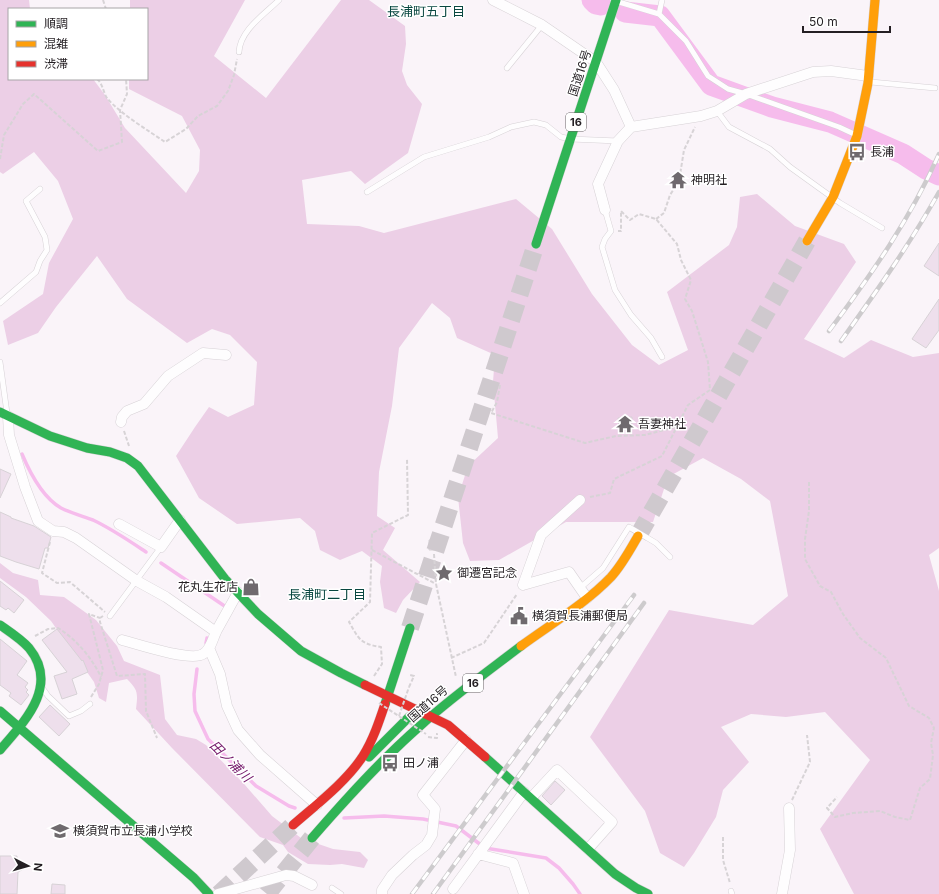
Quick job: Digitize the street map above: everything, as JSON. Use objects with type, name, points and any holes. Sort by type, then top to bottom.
[{"type":"main road","name":"国道16号","points":[[536,244],[616,0]]},
{"type":"main road","points":[[807,241],[833,197],[857,136],[868,80],[875,0]]},
{"type":"main road","points":[[4,414],[50,436],[87,448],[110,452],[131,461],[138,466],[225,579],[258,614],[301,651],[340,673],[448,725],[634,891],[648,894]]},
{"type":"main road","name":"国道16号","points":[[312,838],[339,806],[431,716],[460,692],[587,598],[612,576],[626,558],[638,536]]},
{"type":"main road","points":[[0,625],[23,643],[35,657],[39,666],[41,687],[39,699],[33,710],[20,728],[0,750]]},
{"type":"main road","points":[[293,825],[317,805],[347,776],[363,756],[373,737],[410,628]]},
{"type":"main road","points":[[0,711],[194,878],[208,894]]},
{"type":"main road","points":[[347,776],[358,768],[409,717],[419,713],[431,716]]},
{"type":"street","points":[[493,0],[542,25],[596,62],[614,90],[631,127]]},
{"type":"street","points":[[605,210],[598,184],[618,141],[631,127],[701,116],[717,111],[746,94],[813,72],[831,71],[868,80]]},
{"type":"street","points":[[122,422],[122,417],[127,411],[144,404],[168,376],[203,353],[226,355]]},
{"type":"street","points":[[4,414],[25,487],[38,521],[53,531],[64,532],[76,538],[137,581],[166,597],[216,632]]},
{"type":"street","points":[[523,585],[541,535],[580,500]]},
{"type":"street","points":[[119,524],[161,547],[180,520]]},
{"type":"street","points":[[523,585],[569,572],[587,598]]},
{"type":"street","points":[[122,640],[165,652],[193,657],[203,654],[209,648],[238,592]]},
{"type":"street","points":[[209,648],[220,674],[227,706],[238,730],[260,755],[317,805]]},
{"type":"street","points":[[382,894],[382,890],[392,875],[413,854],[426,844],[432,835],[435,809],[423,795],[466,740]]},
{"type":"street","points":[[454,891],[478,854],[527,795],[557,770],[612,822],[588,849]]},
{"type":"street","points":[[782,894],[790,850],[789,808]]},
{"type":"street","points":[[478,854],[513,863],[524,894]]},
{"type":"street","points":[[218,894],[286,875],[294,876],[312,886]]},
{"type":"lane","points":[[239,52],[244,35],[279,0]]},
{"type":"lane","points":[[616,0],[659,14],[686,41],[708,76],[728,89],[840,127],[857,136]]},
{"type":"lane","points":[[659,14],[662,0]]},
{"type":"lane","points":[[507,68],[542,25]]},
{"type":"lane","points":[[868,80],[935,88]]},
{"type":"lane","points":[[717,111],[729,127],[770,149],[790,167],[833,197],[882,228]]},
{"type":"lane","points":[[367,192],[424,157],[489,137],[511,127],[534,122],[546,125],[561,137],[570,139],[618,141]]},
{"type":"lane","points":[[0,303],[36,272],[40,261],[47,250],[45,237],[26,201],[40,189]]},
{"type":"lane","points":[[605,210],[611,232],[605,239],[602,247],[615,290],[631,315],[651,338],[662,357]]},
{"type":"lane","points":[[0,362],[4,414]]},
{"type":"lane","points":[[580,588],[603,568],[629,527],[656,543],[670,557]]},
{"type":"lane","points":[[110,616],[161,547]]},
{"type":"lane","points":[[41,687],[48,696],[69,716],[81,711],[90,704]]},
{"type":"lane","points":[[332,888],[341,894]]},
{"type":"path","points":[[98,80],[107,97],[120,110],[165,142],[186,129],[198,116],[217,106],[228,91],[234,75],[239,52]]},
{"type":"path","points":[[0,159],[4,135],[23,104],[34,94],[98,151],[122,142],[120,110],[127,94],[126,80]]},
{"type":"path","points":[[656,219],[664,213],[670,195],[679,181],[684,150],[701,116]]},
{"type":"path","points":[[580,500],[610,493],[614,479],[662,456],[688,404],[710,390],[708,362],[692,311],[685,299],[690,280],[677,244],[656,219],[639,214],[630,220],[621,211],[621,232],[611,232]]},
{"type":"path","points":[[500,385],[497,402],[491,413],[585,443],[616,436],[645,435],[676,427]]},
{"type":"path","points":[[122,422],[130,448],[131,461]]},
{"type":"path","points":[[649,422],[680,422]]},
{"type":"path","points":[[368,686],[382,664],[381,647],[371,645],[360,640],[349,622],[370,602],[372,533],[408,515],[407,458]]},
{"type":"path","points":[[809,482],[809,511],[805,539],[805,559],[820,586],[831,592],[843,614],[860,638],[886,658],[910,706],[929,718],[934,728],[931,743],[933,755],[930,779],[920,788],[910,820],[895,817],[880,811],[853,813],[835,817],[827,808],[837,797]]},
{"type":"path","points":[[53,531],[42,573],[57,583],[70,582],[106,613],[100,618]]},
{"type":"path","points":[[372,550],[436,584]]},
{"type":"path","points":[[434,554],[436,584],[451,658],[460,692]]},
{"type":"path","points":[[451,658],[484,643],[523,585]]},
{"type":"path","points":[[92,695],[99,684],[104,670],[89,614],[100,618]]},
{"type":"path","points":[[100,618],[117,676],[145,674],[146,711],[157,738]]},
{"type":"path","points":[[23,643],[48,630],[58,628],[67,633],[94,663],[102,677]]},
{"type":"path","points":[[399,716],[410,687]]},
{"type":"path","points":[[379,703],[426,734]]},
{"type":"path","points":[[789,808],[810,762],[807,735]]},
{"type":"path","points":[[723,837],[723,860],[732,893]]},
{"type":"shaded area","points":[[0,0],[29,0],[30,8],[8,8],[8,80],[94,80],[105,95],[125,128],[186,193],[199,171],[200,150],[182,116],[129,89],[129,80],[148,80],[148,8],[130,8],[130,0],[245,0],[214,56],[266,98],[341,0],[369,0],[405,26],[406,44],[402,71],[407,85],[422,104],[408,153],[365,184],[351,171],[302,180],[307,224],[359,226],[384,233],[516,199],[552,229],[592,294],[632,345],[659,365],[688,350],[667,292],[729,245],[737,227],[740,197],[757,194],[795,226],[844,244],[856,262],[804,339],[844,358],[871,340],[913,357],[939,353],[939,548],[929,555],[939,591],[939,894],[854,894],[820,829],[870,760],[825,712],[786,717],[751,714],[721,727],[749,762],[723,790],[716,817],[684,867],[660,853],[645,811],[590,737],[669,610],[753,625],[788,596],[770,501],[741,479],[703,458],[668,477],[653,522],[566,522],[499,560],[470,561],[463,543],[458,497],[468,466],[498,438],[493,382],[495,355],[457,338],[450,318],[432,303],[399,348],[392,406],[379,472],[377,516],[395,528],[383,550],[420,582],[403,600],[396,613],[384,608],[380,582],[382,566],[362,551],[340,560],[320,550],[315,531],[300,518],[237,524],[199,498],[176,456],[209,407],[228,417],[254,405],[257,362],[230,335],[212,329],[187,343],[127,299],[97,256],[56,307],[38,333],[8,345],[3,321],[43,294],[49,263],[73,219],[58,181],[34,152],[3,174],[0,172]]},
{"type":"shaded area","points":[[0,563],[13,573],[38,580],[40,595],[64,597],[96,620],[117,646],[124,661],[160,675],[165,719],[177,735],[196,739],[206,745],[245,785],[272,816],[301,838],[333,849],[360,852],[368,860],[364,868],[342,864],[308,864],[288,852],[283,845],[260,837],[172,748],[136,709],[136,692],[127,679],[109,683],[106,702],[99,698],[94,682],[51,621],[26,597],[0,578]]},
{"type":"building","points":[[939,243],[939,276],[924,266]]},
{"type":"building","points":[[939,299],[939,330],[926,348],[912,339]]},
{"type":"building","name":"吾妻神社","points":[[632,417],[632,430],[619,430],[618,418]]},
{"type":"building","points":[[0,469],[11,474],[0,498]]},
{"type":"building","points":[[0,512],[11,518],[34,526],[51,537],[48,548],[45,548],[39,569],[0,556]]},
{"type":"building","points":[[429,540],[440,540],[440,550],[429,550]]},
{"type":"building","points":[[0,581],[24,600],[14,613],[8,608],[6,610],[0,606]]},
{"type":"building","points":[[57,629],[82,661],[83,660],[88,672],[72,679],[77,694],[62,699],[54,676],[67,672],[42,640]]},
{"type":"building","points":[[0,639],[27,661],[17,675],[28,683],[25,687],[28,690],[26,692],[29,695],[21,705],[9,696],[11,693],[0,685]]},
{"type":"building","points":[[50,705],[70,724],[59,736],[39,717]]},
{"type":"building","points":[[555,781],[565,790],[551,805],[542,796]]},
{"type":"building","points":[[0,856],[17,856],[17,861],[29,866],[18,872],[17,894],[0,894]]},
{"type":"building","points":[[52,884],[65,885],[65,894],[51,894]]},
{"type":"waterway","points":[[592,0],[596,4],[601,5]]},
{"type":"waterway","points":[[625,12],[660,16],[711,85],[772,107],[830,122],[903,154],[926,169],[939,175]]},
{"type":"waterway","name":"田ノ浦川","points":[[22,454],[37,484],[54,503],[65,510],[100,523],[146,552]]},
{"type":"waterway","name":"田ノ浦川","points":[[161,563],[226,607],[225,609]]},
{"type":"waterway","points":[[206,643],[207,638]]},
{"type":"waterway","name":"田ノ浦川","points":[[197,669],[194,694],[195,711],[208,739],[256,786],[289,806],[295,808]]},
{"type":"waterway","points":[[344,818],[384,816],[423,819],[456,826],[485,848],[546,858],[559,868],[580,894]]},
{"type":"tunnel","points":[[638,536],[807,241]]},
{"type":"tunnel","points":[[410,628],[536,244]]},
{"type":"tunnel","points":[[219,894],[293,825]]},
{"type":"tunnel","points":[[267,894],[312,838]]},
{"type":"railway","points":[[829,331],[889,246],[916,201],[939,154]]},
{"type":"railway","points":[[841,341],[880,286],[939,192]]},
{"type":"railway","points":[[412,894],[634,595]]},
{"type":"railway","points":[[433,894],[644,603]]},
{"type":"traffic: fast","points":[[536,244],[616,0]]},
{"type":"traffic: fast","points":[[0,412],[50,436],[87,448],[110,452],[127,458],[138,466],[225,579],[258,614],[301,651],[365,685]]},
{"type":"traffic: fast","points":[[0,625],[29,648],[38,662],[41,676],[40,690],[35,703],[19,728],[0,750]]},
{"type":"traffic: fast","points":[[385,704],[410,628]]},
{"type":"traffic: fast","points":[[312,838],[391,752],[432,715],[521,646]]},
{"type":"traffic: fast","points":[[0,711],[194,878],[209,894]]},
{"type":"traffic: fast","points":[[369,757],[409,717],[419,713],[431,716]]},
{"type":"traffic: fast","points":[[485,757],[615,874],[648,894]]},
{"type":"traffic: slow","points":[[807,241],[833,197],[857,136],[868,83],[875,0]]},
{"type":"traffic: slow","points":[[521,646],[579,605],[601,587],[619,568],[638,536]]},
{"type":"traffic: jam","points":[[365,685],[448,725],[485,757]]},
{"type":"traffic: jam","points":[[293,825],[349,775],[370,744],[385,704]]},
{"type":"place","name":"長浦","points":[[857,152]]},
{"type":"place","name":"神明社","points":[[678,180]]},
{"type":"place","name":"吾妻神社","points":[[625,424]]},
{"type":"place","name":"御遷宮記念","points":[[444,573]]},
{"type":"place","name":"花丸生花店","points":[[251,587]]},
{"type":"place","name":"横須賀長浦郵便局","points":[[519,616]]},
{"type":"place","name":"田ノ浦","points":[[390,763]]},
{"type":"place","name":"横須賀市立長浦小学校","points":[[60,831]]},
{"type":"district","name":"長浦町五丁目","points":[[426,11]]},
{"type":"district","name":"長浦町二丁目","points":[[327,594]]}]
